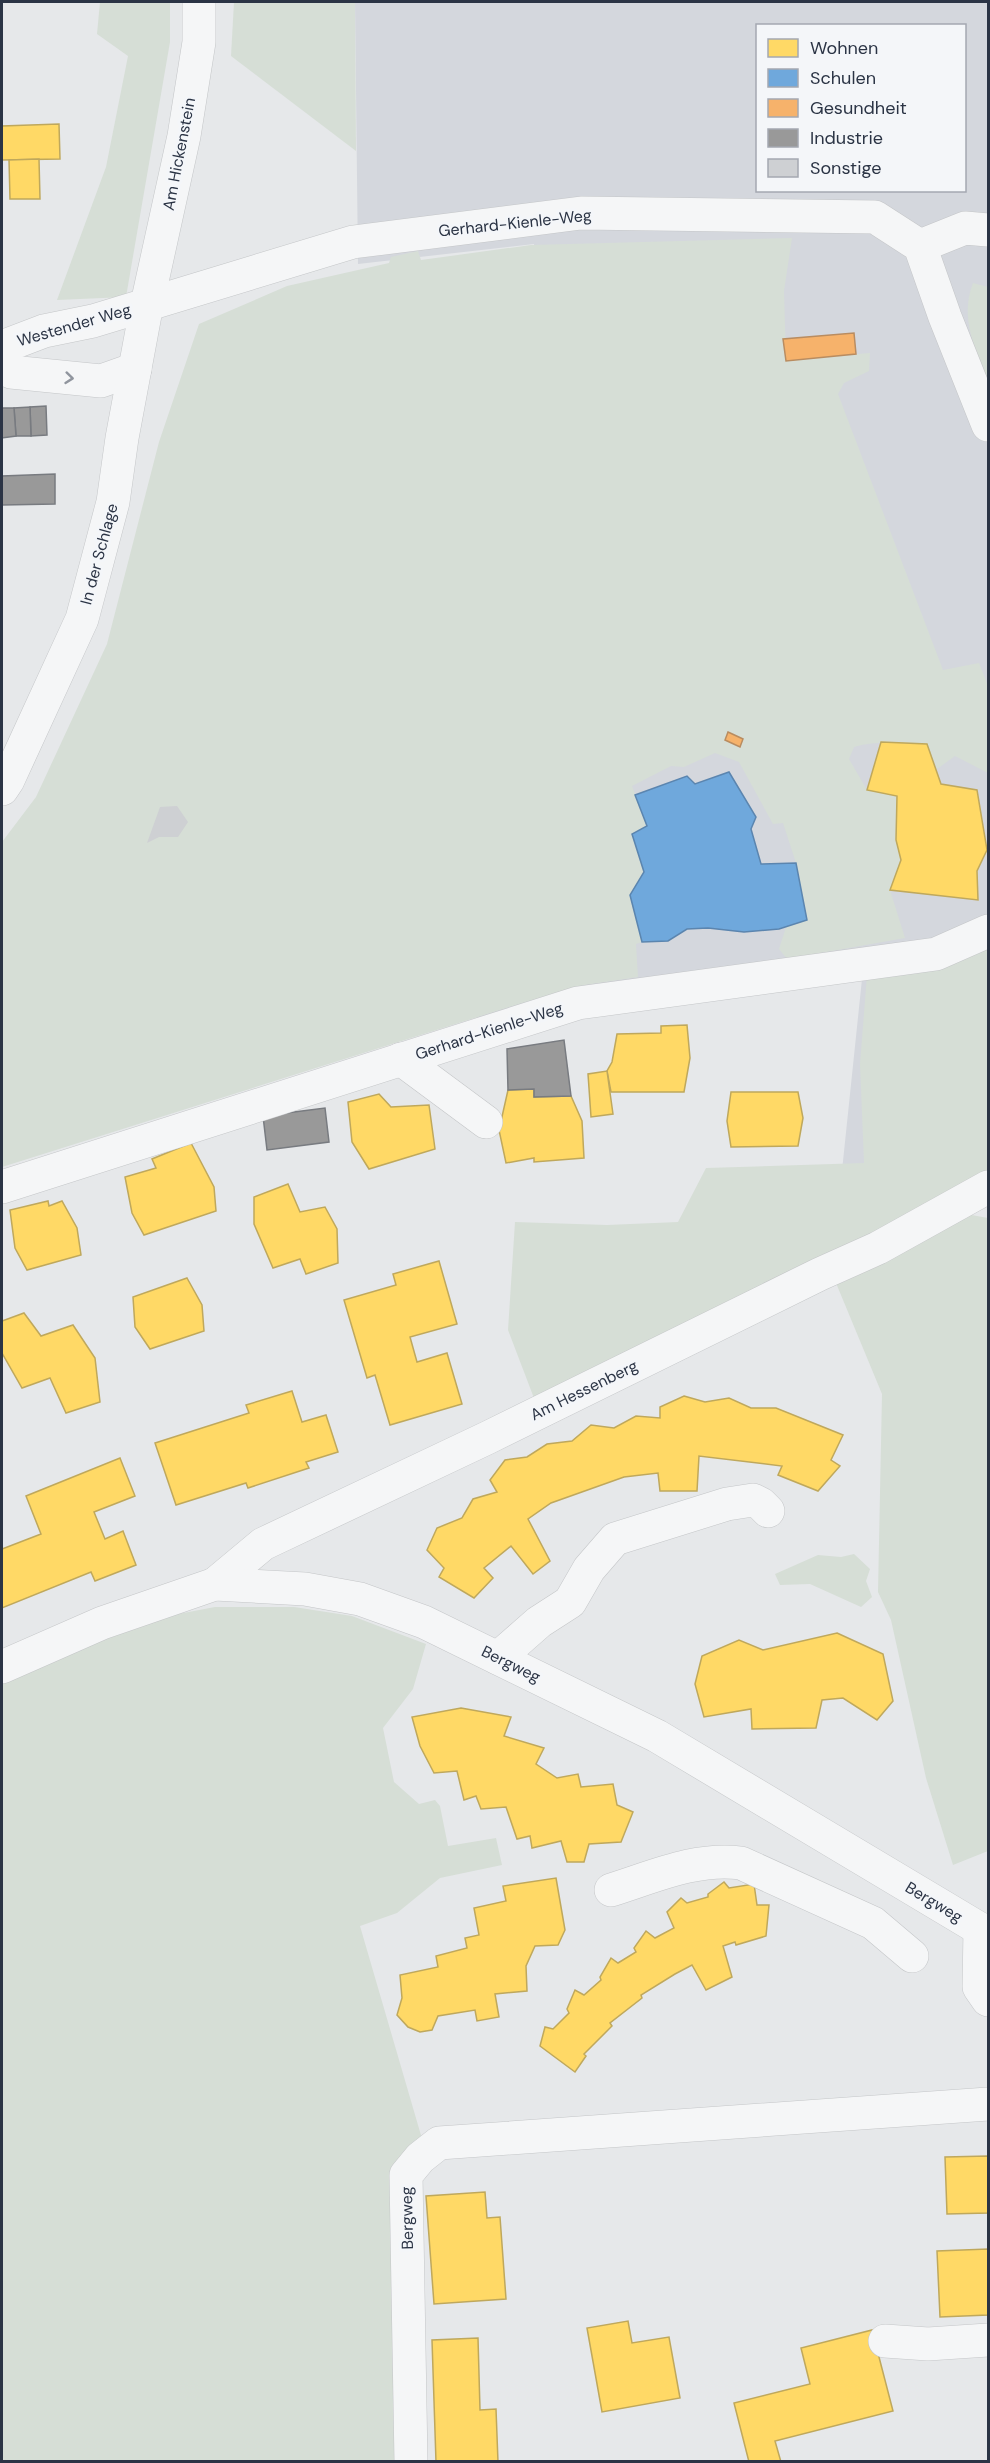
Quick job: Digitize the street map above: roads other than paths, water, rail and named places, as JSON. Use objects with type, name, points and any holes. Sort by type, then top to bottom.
[{"type":"street","name":"Am Hickenstein","points":[[147,304],[184,136],[199,42],[199,2]]},
{"type":"street","name":"Gerhard-Kienle-Weg","points":[[147,304],[353,242],[581,213],[874,217],[920,246]]},
{"type":"street","points":[[988,230],[965,228],[920,246],[945,317],[988,425]]},
{"type":"street","name":"Westender Weg","points":[[2,347],[44,331],[93,321],[147,304]]},
{"type":"street","name":"In der Schlage","points":[[2,789],[82,619],[114,495],[147,304]]},
{"type":"street","name":"Westender Weg","points":[[2,368],[11,372],[101,381],[135,369]]},
{"type":"street","name":"Gerhard-Kienle-Weg","points":[[2,1187],[578,1003],[936,954],[988,931]]},
{"type":"street","points":[[401,1059],[486,1122]]},
{"type":"street","name":"Am Hessenberg","points":[[215,1584],[263,1544],[487,1438],[820,1274],[974,1206],[988,1187]]},
{"type":"street","points":[[498,1658],[539,1622],[570,1602],[590,1569],[615,1539],[727,1504],[753,1500],[762,1504],[768,1511]]},
{"type":"street","name":"Bergweg","points":[[2,1667],[102,1623],[215,1584],[306,1589],[360,1599],[424,1622],[675,1746],[984,1935],[979,1988],[988,2000]]},
{"type":"street","points":[[611,1890],[699,1863],[723,1860],[741,1863],[873,1923],[912,1956]]},
{"type":"street","name":"Bergweg","points":[[411,2462],[406,2175],[420,2158],[439,2143],[988,2104]]},
{"type":"street","points":[[885,2341],[928,2344],[988,2340]]}]
